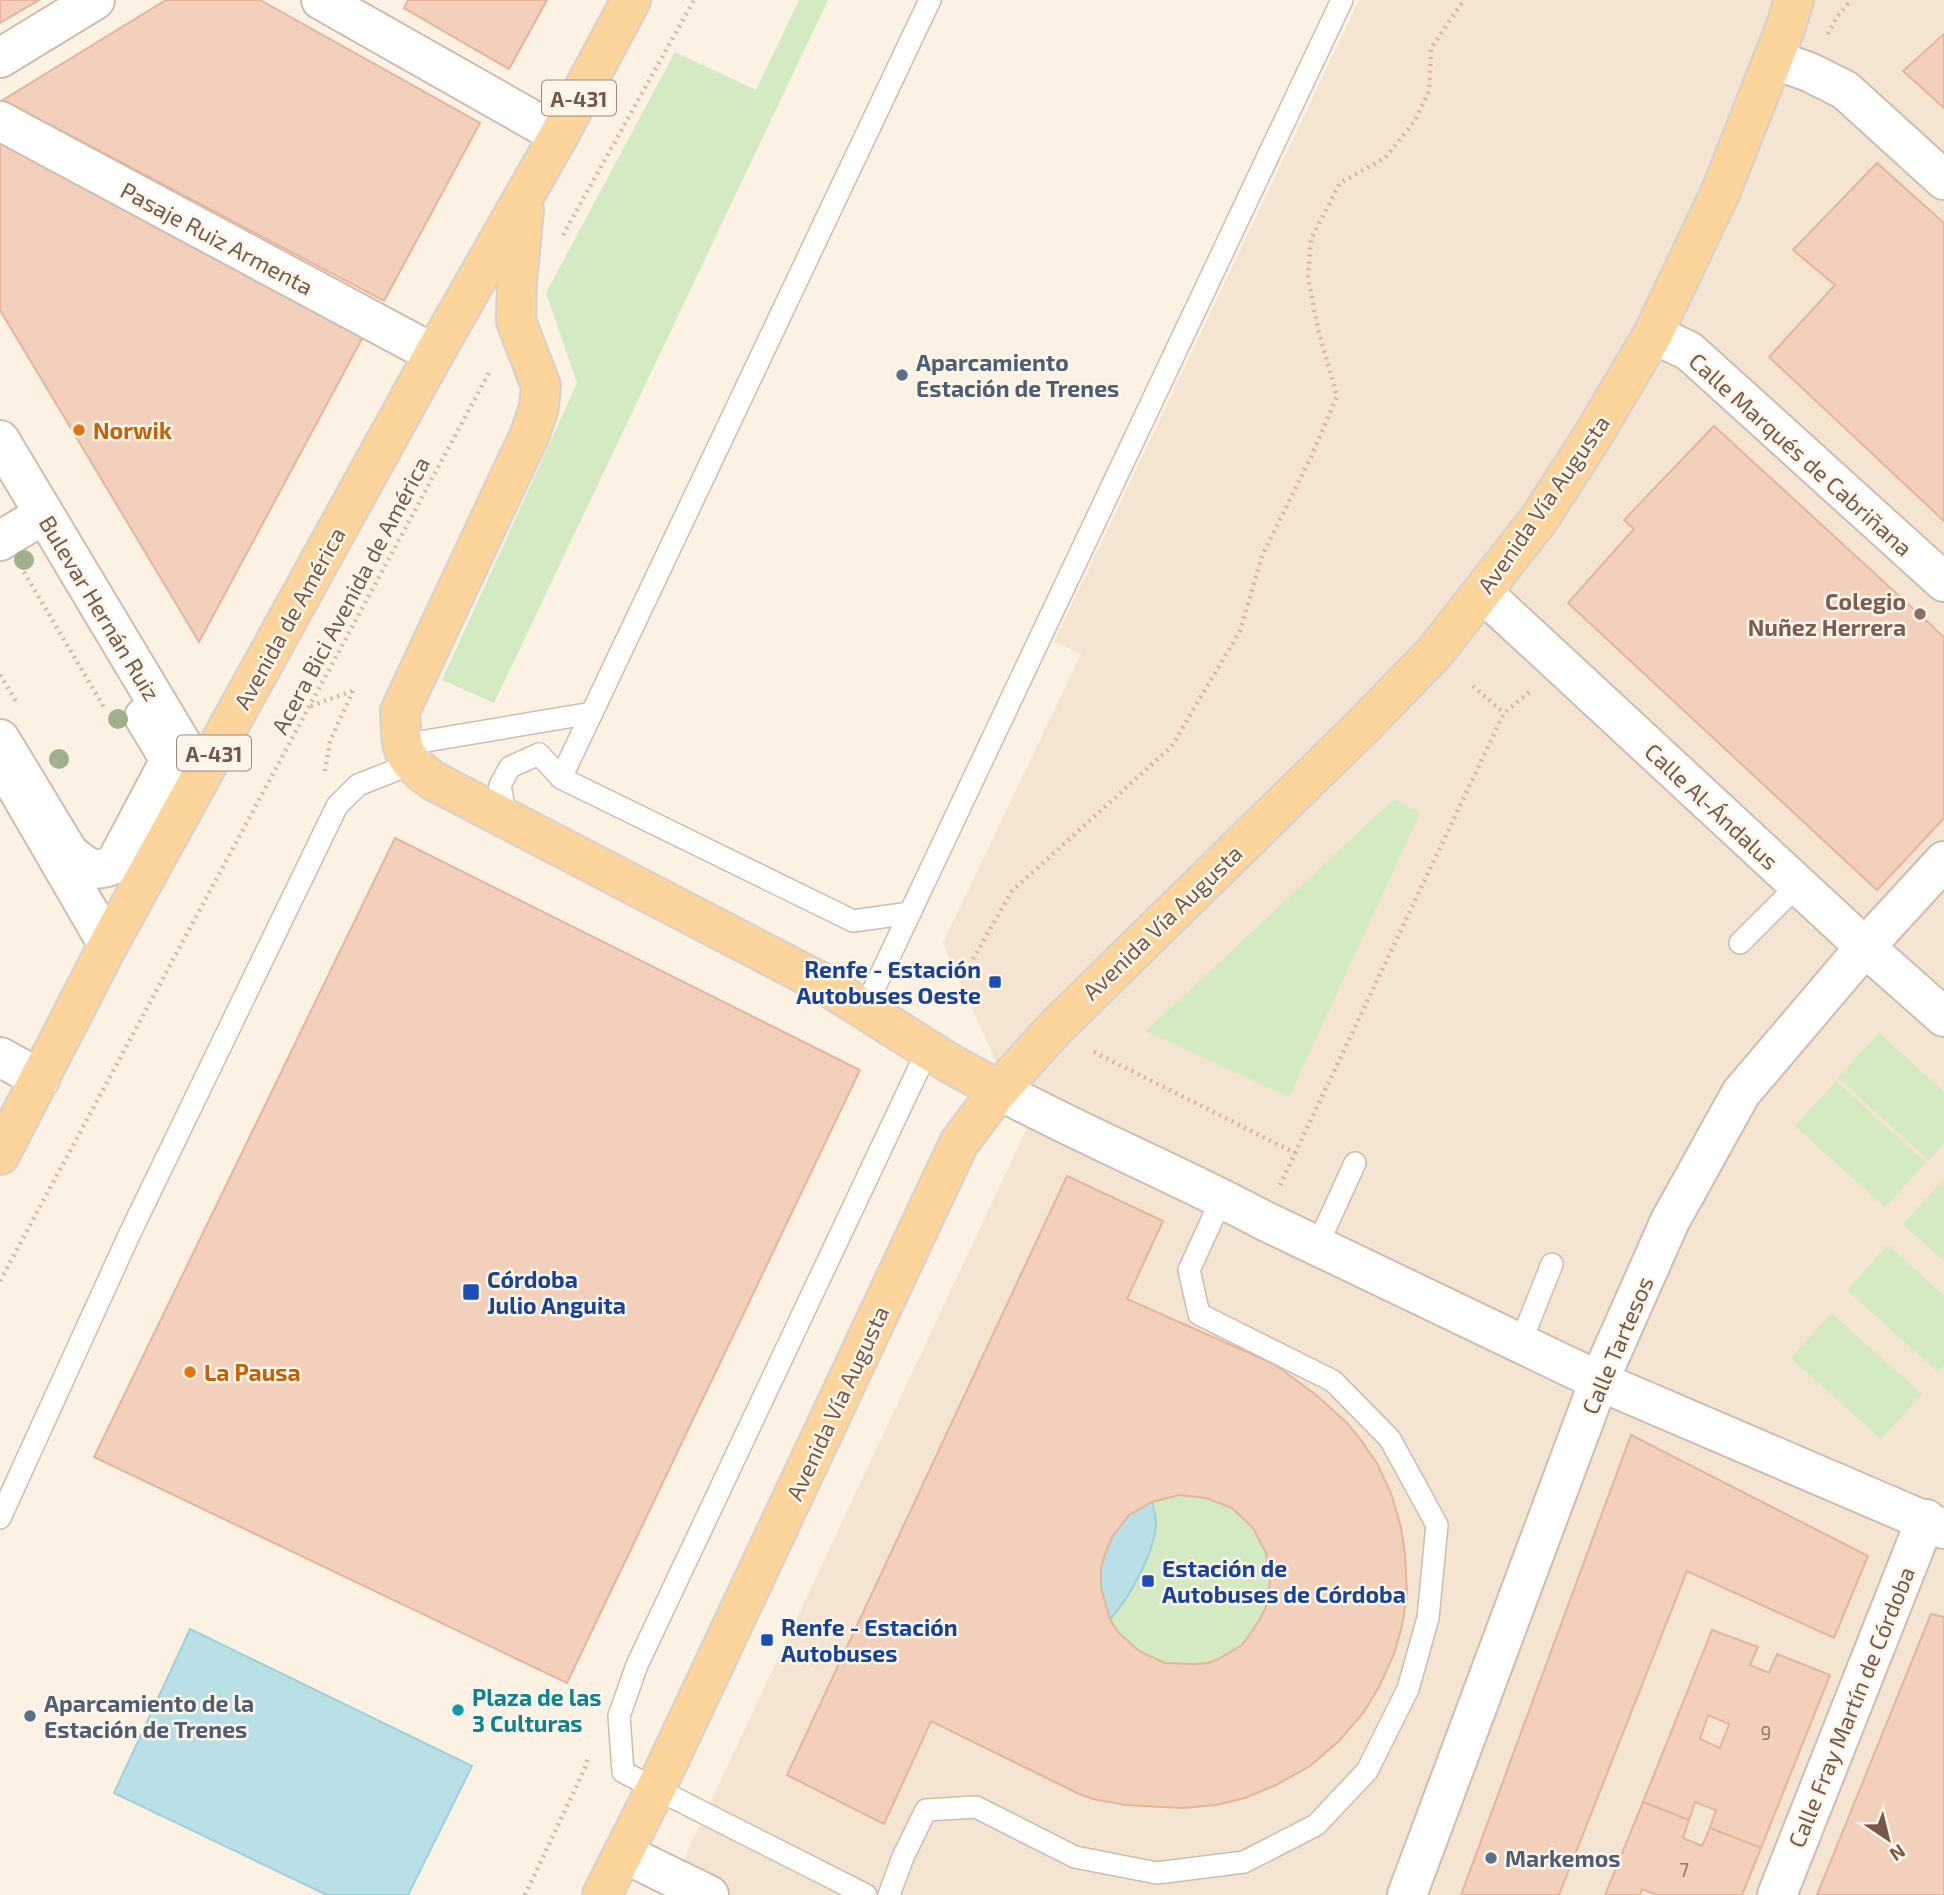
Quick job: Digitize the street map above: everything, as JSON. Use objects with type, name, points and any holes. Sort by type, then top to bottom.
[{"type":"main road","name":"Avenida de América","points":[[0,1155],[108,945],[434,354],[526,195],[631,0]]},
{"type":"main road","name":"Avenida Vía Augusta","points":[[602,1895],[656,1788],[959,1143],[999,1090],[1055,1027],[1435,652],[1539,519],[1592,437],[1653,334],[1721,191],[1784,28]]},
{"type":"main road","name":"Avenida de América","points":[[406,755],[400,711],[530,434],[539,408],[541,386],[516,321],[517,281],[526,195]]},
{"type":"main road","points":[[406,755],[432,780],[824,984],[999,1090]]},
{"type":"street","points":[[0,58],[95,0]]},
{"type":"street","points":[[321,0],[559,135]]},
{"type":"street","points":[[1815,0],[1784,28],[1810,72],[1844,90],[1944,180]]},
{"type":"street","name":"Pasaje Ruiz Armenta","points":[[0,121],[434,354]]},
{"type":"street","name":"Calle Marqués de Cabriñana","points":[[1653,334],[1689,351],[1944,582]]},
{"type":"street","name":"Bulevar Hernán Ruiz","points":[[0,440],[19,529],[201,776]]},
{"type":"street","points":[[0,473],[19,529],[170,760],[115,863],[102,870],[86,868],[69,853],[0,739]]},
{"type":"street","name":"Calle Al-Ándalus","points":[[1482,592],[1944,1017]]},
{"type":"street","points":[[0,759],[108,945]]},
{"type":"street","name":"Calle Tartesos","points":[[1406,1895],[1599,1381],[1670,1221],[1741,1093],[1865,947],[1944,862]]},
{"type":"street","points":[[0,1057],[40,1079]]},
{"type":"street","points":[[999,1090],[1599,1381],[1935,1524]]},
{"type":"street","name":"Calle Fray Martín de Córdoba","points":[[1777,1895],[1935,1524]]},
{"type":"street","points":[[623,1853],[709,1895]]},
{"type":"lane","points":[[561,778],[930,0]]},
{"type":"lane","points":[[864,1010],[1342,0]]},
{"type":"lane","points":[[0,1518],[131,1231],[337,806],[358,785],[406,755],[592,713]]},
{"type":"lane","points":[[506,818],[500,785],[510,767],[539,754],[561,778],[853,921],[910,913]]},
{"type":"lane","points":[[1740,943],[1798,885]]},
{"type":"lane","points":[[866,1895],[623,1772],[619,1716],[637,1665],[928,1049]]},
{"type":"lane","points":[[1317,1246],[1355,1163]]},
{"type":"lane","points":[[890,1895],[903,1857],[926,1810],[976,1807],[1074,1857],[1157,1873],[1244,1862],[1316,1825],[1367,1771],[1408,1689],[1428,1618],[1437,1525],[1390,1439],[1333,1381],[1199,1314],[1189,1270],[1222,1198]]},
{"type":"lane","points":[[1520,1344],[1552,1264]]},
{"type":"path","points":[[562,238],[694,0]]},
{"type":"path","points":[[973,959],[1012,891],[1171,747],[1240,631],[1262,556],[1311,457],[1336,396],[1308,278],[1311,239],[1340,183],[1385,158],[1414,122],[1429,91],[1431,48],[1464,0]]},
{"type":"path","name":"Acera Bici Avenida de América","points":[[0,1281],[516,321]]},
{"type":"path","points":[[19,529],[105,709]]},
{"type":"path","points":[[1263,1220],[1504,713],[1562,667]]},
{"type":"path","points":[[1473,686],[1504,713]]},
{"type":"path","points":[[311,706],[353,691],[330,741]]},
{"type":"path","points":[[1094,1052],[1295,1153]]},
{"type":"shaded area","points":[[1359,0],[1944,0],[1944,1895],[667,1895],[1026,1130],[943,943],[1081,654],[1054,642]]},
{"type":"green space","points":[[799,0],[828,0],[494,703],[442,680],[577,383],[546,293],[675,52],[756,90]]},
{"type":"green space","points":[[1394,799],[1420,813],[1289,1097],[1146,1031]]},
{"type":"green space","points":[[1879,1033],[1944,1092],[1944,1143],[1929,1160],[1838,1078]]},
{"type":"green space","points":[[1836,1081],[1926,1163],[1885,1207],[1795,1126]]},
{"type":"green space","points":[[1944,1179],[1944,1261],[1903,1224]]},
{"type":"green space","points":[[1888,1245],[1944,1296],[1944,1365],[1938,1372],[1847,1290]]},
{"type":"green space","points":[[1831,1313],[1922,1394],[1881,1439],[1791,1358]]},
{"type":"green space","points":[[1179,1495],[1212,1500],[1235,1511],[1259,1540],[1269,1571],[1267,1602],[1254,1630],[1230,1652],[1203,1664],[1179,1664],[1158,1660],[1131,1644],[1110,1619],[1133,1587],[1150,1549],[1156,1524],[1152,1502]]},
{"type":"water","points":[[1152,1502],[1156,1524],[1151,1548],[1133,1587],[1110,1619],[1101,1587],[1103,1558],[1116,1531],[1128,1516]]},
{"type":"water","points":[[190,1629],[472,1766],[408,1895],[327,1895],[114,1793]]},
{"type":"building","points":[[0,0],[39,0],[0,23]]},
{"type":"building","points":[[166,0],[260,0],[480,123],[384,301],[3,100]]},
{"type":"building","points":[[408,0],[547,0],[509,69],[404,8]]},
{"type":"building","points":[[1944,34],[1944,108],[1903,71]]},
{"type":"building","points":[[0,141],[363,337],[199,642],[0,310]]},
{"type":"building","points":[[1877,163],[1944,223],[1944,521],[1769,357],[1835,285],[1793,250]]},
{"type":"building","points":[[1714,426],[1944,637],[1944,818],[1877,890],[1568,603],[1634,529],[1624,520]]},
{"type":"building","points":[[395,838],[860,1070],[567,1683],[94,1457]]},
{"type":"building","points":[[1067,1176],[1163,1221],[1127,1299],[1274,1364],[1315,1394],[1347,1423],[1361,1440],[1378,1465],[1392,1496],[1401,1527],[1407,1594],[1394,1654],[1364,1712],[1339,1741],[1310,1766],[1245,1798],[1216,1805],[1183,1808],[1125,1805],[1093,1799],[931,1721],[884,1824],[787,1775]],"holes":[[[1179,1495],[1206,1498],[1232,1508],[1253,1528],[1266,1553],[1270,1582],[1266,1607],[1242,1645],[1218,1659],[1195,1664],[1165,1663],[1139,1651],[1118,1632],[1110,1619],[1101,1588],[1101,1568],[1112,1537],[1129,1515],[1152,1502]]]},
{"type":"building","points":[[1631,1435],[1868,1556],[1834,1638],[1687,1571],[1559,1895],[1461,1895]]},
{"type":"building","points":[[1931,1614],[1944,1617],[1944,1895],[1817,1895]]},
{"type":"building","points":[[1712,1630],[1758,1647],[1750,1665],[1769,1673],[1777,1654],[1830,1675],[1761,1848],[1710,1828],[1716,1810],[1695,1802],[1689,1820],[1643,1802]],"holes":[[[1708,1715],[1729,1724],[1720,1748],[1700,1739]]]},
{"type":"building","points":[[1643,1802],[1689,1820],[1683,1838],[1702,1846],[1710,1828],[1761,1848],[1742,1895],[1657,1895],[1642,1889],[1640,1895],[1605,1895]]},
{"type":"place","name":"Aparcamiento Estación de Trenes","points":[[902,375]]},
{"type":"place","name":"Norwik","points":[[79,430]]},
{"type":"place","name":"Colegio Nuñez Herrera","points":[[1920,614]]},
{"type":"place","name":"Renfe - Estación Autobuses Oeste","points":[[995,982]]},
{"type":"place","name":"Córdoba Julio Anguita","points":[[471,1292]]},
{"type":"place","name":"La Pausa","points":[[190,1372]]},
{"type":"place","name":"Estación de Autobuses de Córdoba","points":[[1148,1581]]},
{"type":"place","name":"Renfe - Estación Autobuses","points":[[767,1640]]},
{"type":"place","name":"Plaza de las 3 Culturas","points":[[458,1710]]},
{"type":"place","name":"Aparcamiento de la Estación de Trenes","points":[[30,1716]]},
{"type":"place","name":"Markemos","points":[[1491,1858]]}]
